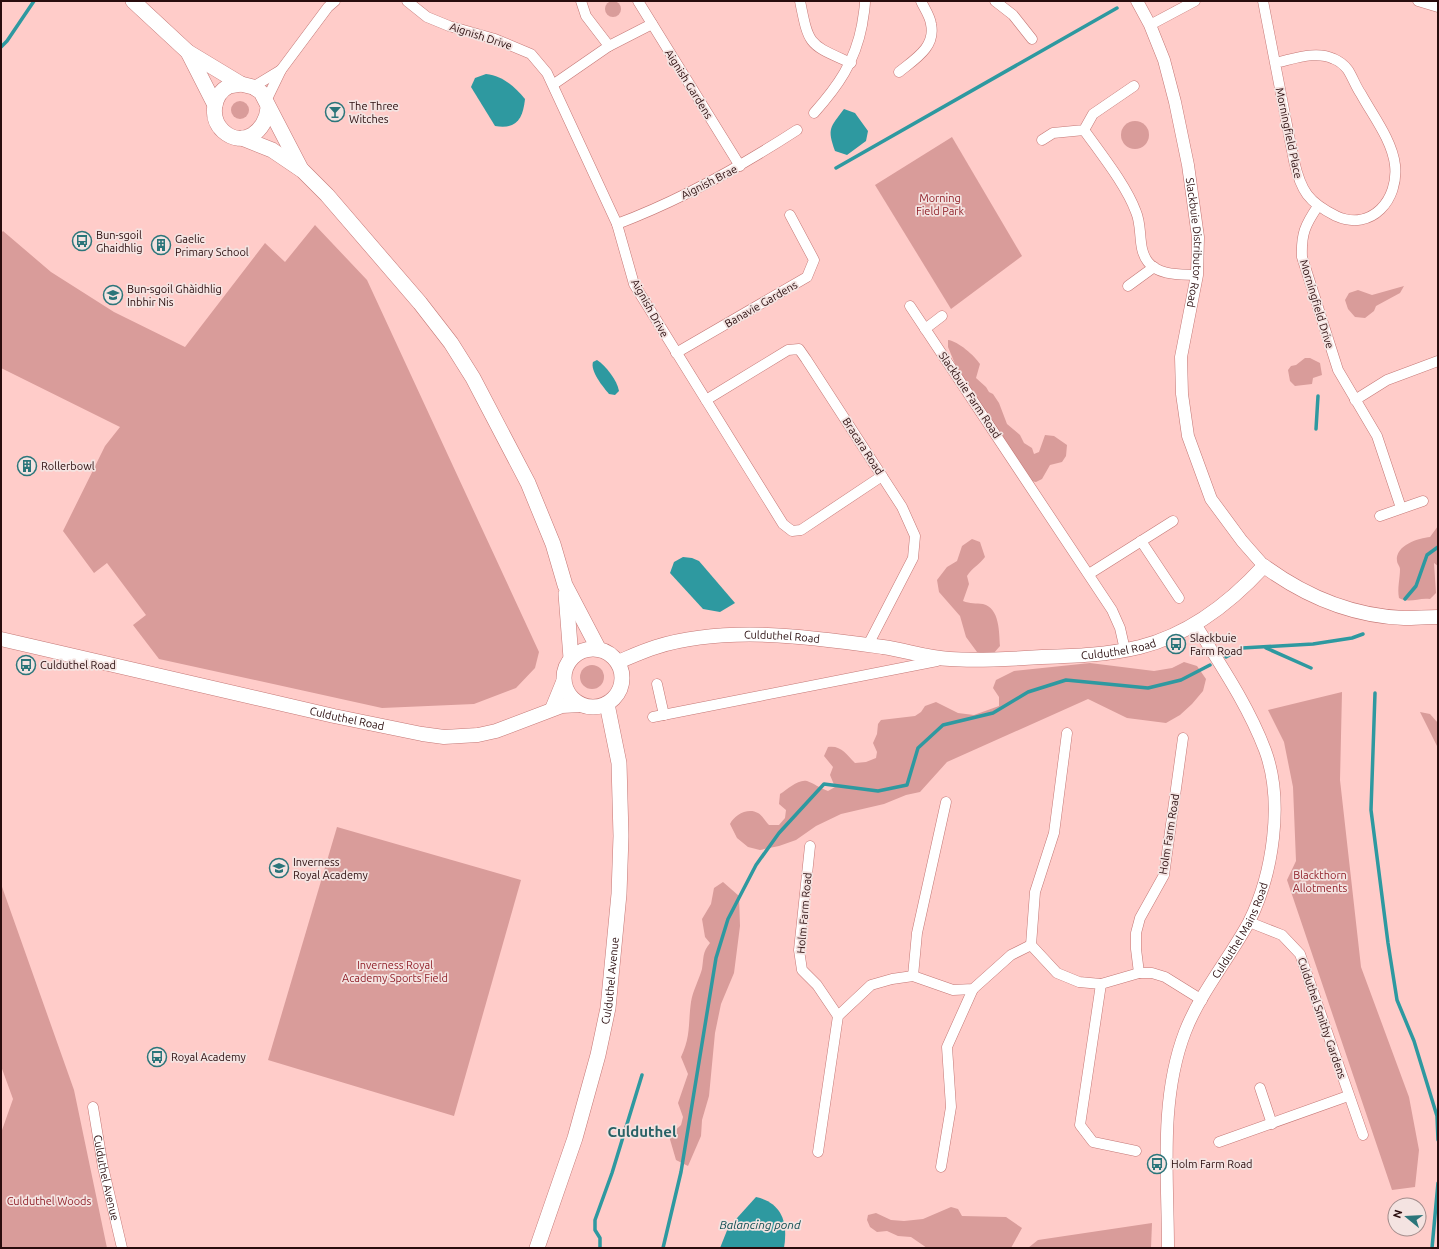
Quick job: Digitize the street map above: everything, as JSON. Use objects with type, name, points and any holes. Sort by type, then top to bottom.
[{"type":"main road","points":[[134,1],[188,52],[261,92],[303,171]]},
{"type":"main road","points":[[188,52],[214,105],[215,118],[223,131],[234,137],[242,138],[272,150],[303,171],[327,195],[420,303],[455,349],[473,378],[528,482],[553,544],[565,585],[598,648]]},
{"type":"main road","points":[[214,105],[222,92],[230,86],[247,85]]},
{"type":"main road","points":[[242,138],[252,136],[260,130],[267,118],[267,105]]},
{"type":"main road","points":[[1264,566],[1286,582],[1311,595],[1342,607],[1369,615],[1405,618],[1438,617]]},
{"type":"main road","name":"Culduthel Road","points":[[618,662],[656,647],[695,639],[736,635],[792,636],[868,645],[948,659],[1014,659],[1097,655],[1125,650],[1159,640],[1195,624],[1238,593],[1264,566]]},
{"type":"main road","points":[[565,585],[571,658]]},
{"type":"main road","name":"Culduthel Road","points":[[1,639],[334,716],[422,734],[444,736],[478,735],[517,724],[562,706],[580,705]]},
{"type":"main road","points":[[552,709],[563,682],[564,671],[571,658],[582,650],[598,648],[612,655],[618,662],[622,672],[621,687],[613,700],[607,704],[594,708],[580,705],[570,697],[563,682]]},
{"type":"main road","name":"Culduthel Avenue","points":[[537,1248],[575,1138],[598,1055],[608,1008],[619,894],[621,836],[619,763],[607,704]]},
{"type":"street","points":[[267,105],[281,70],[328,7],[335,1]]},
{"type":"street","name":"Aignish Drive","points":[[406,1],[427,16],[449,26],[495,39],[531,54],[547,73],[554,84],[617,224],[634,284],[784,524],[792,531],[801,530],[882,476]]},
{"type":"street","points":[[581,1],[581,6],[586,16],[609,46]]},
{"type":"street","name":"Aignish Gardens","points":[[638,1],[740,166]]},
{"type":"street","points":[[800,1],[808,36],[816,46],[851,62]]},
{"type":"street","points":[[814,113],[835,90],[851,62],[859,41],[864,1]]},
{"type":"street","points":[[899,72],[925,51],[931,39],[931,23],[921,1]]},
{"type":"street","points":[[995,1],[1013,15],[1032,39]]},
{"type":"street","name":"Slackbuie Distributor Road","points":[[1137,1],[1150,25],[1164,60],[1188,165],[1198,237],[1197,275],[1182,357],[1182,394],[1188,436],[1211,499],[1242,541],[1264,566]]},
{"type":"street","points":[[1150,25],[1195,1]]},
{"type":"street","name":"Morningfield Place","points":[[1263,1],[1275,63],[1299,181],[1306,195],[1318,206],[1338,216],[1353,221],[1369,219],[1385,203],[1395,181],[1395,165],[1392,149],[1348,69],[1336,59],[1323,55],[1275,63]]},
{"type":"street","points":[[1418,1],[1438,7]]},
{"type":"street","points":[[554,84],[609,46],[652,24]]},
{"type":"street","points":[[247,85],[281,70]]},
{"type":"street","points":[[1084,130],[1093,114],[1134,86]]},
{"type":"street","name":"Aignish Brae","points":[[617,224],[651,211],[740,166],[797,130]]},
{"type":"street","points":[[1084,130],[1137,213],[1142,251],[1148,262],[1157,270],[1197,275]]},
{"type":"street","points":[[1042,140],[1053,133],[1084,130]]},
{"type":"street","name":"Morningfield Drive","points":[[1318,206],[1306,224],[1302,239],[1302,257],[1338,370],[1376,436],[1400,508]]},
{"type":"street","name":"Banavie Gardens","points":[[676,353],[807,277],[814,260],[790,215]]},
{"type":"street","points":[[1128,286],[1154,267]]},
{"type":"street","name":"Slackbuie Farm Road","points":[[910,306],[1112,610],[1120,628],[1125,650]]},
{"type":"street","points":[[925,329],[942,316]]},
{"type":"street","name":"Bracara Road","points":[[706,400],[788,350],[799,349],[902,507],[915,536],[913,558],[868,645]]},
{"type":"street","points":[[1355,400],[1387,380],[1438,361]]},
{"type":"street","points":[[1380,516],[1423,501]]},
{"type":"street","points":[[1089,574],[1173,521]]},
{"type":"street","points":[[1141,541],[1178,598]]},
{"type":"street","name":"Culduthel Mains Road","points":[[1168,1248],[1168,1144],[1170,1098],[1175,1063],[1186,1031],[1202,1000],[1249,922],[1262,892],[1270,864],[1274,833],[1274,812],[1270,772],[1265,751],[1252,720],[1235,688],[1195,624]]},
{"type":"street","name":"Culduthel Road","points":[[653,717],[948,659]]},
{"type":"street","points":[[657,684],[664,715]]},
{"type":"street","points":[[1067,733],[1054,834],[1035,892],[1031,945],[1057,973],[1079,982],[1101,984],[1139,973],[1152,973],[1165,976],[1202,1000]]},
{"type":"street","name":"Holm Farm Road","points":[[1139,973],[1136,933],[1140,918],[1164,875],[1183,738]]},
{"type":"street","points":[[913,976],[917,933],[946,802]]},
{"type":"street","name":"Holm Farm Road","points":[[810,846],[799,950],[802,970],[817,985],[838,1016]]},
{"type":"street","name":"Culduthel Smithy Gardens","points":[[1249,922],[1282,935],[1300,954],[1348,1096],[1363,1135]]},
{"type":"street","points":[[941,1168],[951,1107],[947,1047],[973,989],[1011,955],[1031,945]]},
{"type":"street","points":[[818,1152],[838,1016],[871,985],[913,976],[953,990],[973,989]]},
{"type":"street","points":[[1101,984],[1080,1125],[1093,1142],[1136,1151]]},
{"type":"street","points":[[1260,1088],[1272,1124]]},
{"type":"street","points":[[1218,1142],[1348,1096]]},
{"type":"street","name":"Culduthel Avenue","points":[[93,1107],[104,1167],[122,1248]]},
{"type":"green space","points":[[613,1],[620,6],[621,9],[616,16],[613,17],[606,12],[605,9],[610,2]]},
{"type":"green space","points":[[236,101],[244,101],[249,106],[247,117],[244,119],[236,119],[231,114],[231,106]]},
{"type":"green space","points":[[1135,121],[1145,125],[1149,135],[1145,145],[1135,149],[1125,145],[1121,135],[1125,125]]},
{"type":"green space","name":"Morning Field Park","points":[[952,137],[1022,256],[951,309],[875,185]]},
{"type":"green space","points":[[315,225],[367,280],[539,652],[535,668],[516,688],[474,704],[382,708],[159,659],[133,625],[146,615],[107,563],[94,573],[63,531],[105,446],[120,427],[1,368],[1,233],[3,231],[51,272],[114,312],[185,347],[265,243],[285,262]]},
{"type":"green space","points":[[1404,286],[1400,293],[1376,306],[1374,311],[1365,318],[1355,317],[1348,309],[1345,300],[1349,293],[1358,290],[1372,295]]},
{"type":"green space","points":[[948,340],[957,343],[978,361],[980,364],[976,378],[986,387],[989,392],[993,394],[999,403],[1007,424],[1020,435],[1024,443],[1032,448],[1034,454],[1039,452],[1045,435],[1054,436],[1067,445],[1066,456],[1062,462],[1050,465],[1042,479],[1036,482],[1025,480],[1020,473],[1020,462],[983,410],[955,364],[948,347]]},
{"type":"green space","points":[[1305,358],[1310,358],[1320,363],[1322,375],[1313,378],[1312,384],[1295,386],[1290,381],[1288,370],[1291,366],[1296,365]]},
{"type":"green space","points":[[1438,526],[1438,566],[1434,563],[1436,593],[1430,599],[1403,600],[1399,598],[1398,591],[1400,569],[1397,561],[1397,555],[1409,543],[1430,537]]},
{"type":"green space","points":[[972,539],[980,542],[985,557],[967,576],[969,584],[963,601],[983,604],[989,606],[993,610],[998,622],[1000,646],[993,654],[986,655],[977,652],[966,637],[960,616],[939,592],[937,580],[947,567],[957,561],[962,546]]},
{"type":"green space","points":[[1184,662],[1197,666],[1206,679],[1203,691],[1180,715],[1166,723],[1127,718],[1088,699],[947,762],[920,792],[906,795],[884,804],[841,814],[816,826],[796,840],[779,846],[760,850],[748,847],[737,838],[730,824],[738,815],[746,811],[754,811],[759,814],[769,825],[779,825],[785,818],[786,810],[779,804],[780,794],[790,787],[800,781],[807,781],[828,791],[835,787],[830,775],[833,767],[824,756],[828,747],[836,747],[840,749],[855,763],[866,762],[876,758],[877,752],[873,743],[877,734],[878,724],[881,720],[915,716],[921,712],[925,706],[936,702],[958,713],[974,715],[999,706],[999,697],[993,688],[996,680],[1014,671],[1090,663],[1154,671],[1172,668]]},
{"type":"green space","points":[[592,665],[600,669],[604,677],[600,685],[592,689],[584,685],[580,677],[584,669]]},
{"type":"green space","name":"Blackthorn Allotments","points":[[1342,692],[1340,780],[1361,967],[1409,1097],[1419,1150],[1415,1187],[1392,1190],[1287,880],[1296,861],[1293,787],[1284,742],[1268,710]]},
{"type":"green space","points":[[1420,712],[1430,714],[1438,723],[1438,748]]},
{"type":"green space","name":"Inverness Royal Academy Sports Field","points":[[337,827],[521,880],[454,1116],[268,1060]]},
{"type":"green space","points":[[723,882],[739,896],[740,926],[734,973],[721,1004],[715,1033],[709,1096],[702,1120],[701,1136],[688,1166],[676,1160],[669,1136],[681,1125],[683,1117],[678,1103],[688,1074],[681,1057],[688,1036],[692,998],[702,969],[704,952],[710,943],[705,937],[702,919],[711,904],[714,888]]},
{"type":"green space","name":"Culduthel Woods","points":[[1,884],[74,1090],[107,1248],[1,1248],[1,1133],[13,1099],[1,1066]]},
{"type":"green space","points":[[951,1207],[958,1209],[962,1216],[1006,1217],[1022,1228],[1011,1248],[927,1248],[911,1237],[898,1236],[887,1231],[877,1232],[870,1227],[867,1220],[868,1215],[876,1213],[891,1220],[904,1221],[923,1219]]},
{"type":"green space","points":[[1152,1223],[1151,1248],[1028,1248],[1038,1240]]},
{"type":"water","points":[[486,74],[498,77],[508,82],[525,99],[523,112],[518,121],[514,124],[503,127],[495,126],[471,87],[475,78]]},
{"type":"water","points":[[844,109],[855,113],[868,131],[866,141],[847,155],[835,151],[831,137],[831,128]]},
{"type":"water","points":[[597,360],[614,378],[619,391],[615,395],[609,394],[595,374],[593,370],[593,362]]},
{"type":"water","points":[[683,557],[692,558],[699,561],[735,603],[720,612],[703,609],[670,573],[674,562]]},
{"type":"water","name":"Balancing pond","points":[[756,1197],[772,1204],[778,1209],[782,1216],[785,1231],[784,1248],[720,1248],[728,1228]]},
{"type":"waterway","points":[[1,47],[7,41],[34,1]]},
{"type":"waterway","points":[[836,168],[1117,8]]},
{"type":"waterway","points":[[1316,429],[1318,396]]},
{"type":"waterway","points":[[1405,599],[1416,586],[1427,555],[1438,547]]},
{"type":"waterway","points":[[1226,657],[1242,648],[1313,644],[1352,638],[1363,634]]},
{"type":"waterway","points":[[1266,648],[1311,668]]},
{"type":"waterway","points":[[663,1248],[681,1172],[716,958],[728,919],[756,865],[779,833],[824,784],[878,791],[907,785],[918,748],[943,725],[993,713],[1028,692],[1066,680],[1148,688],[1181,680],[1210,665]]},
{"type":"waterway","points":[[1375,693],[1371,810],[1388,943],[1397,1000],[1414,1041],[1437,1116],[1438,1140]]},
{"type":"waterway","points":[[600,1248],[600,1238],[595,1230],[595,1220],[612,1173],[642,1075]]},
{"type":"waterway","points":[[1432,1248],[1438,1183]]},
{"type":"place","name":"The Three Witches","points":[[335,112]]},
{"type":"place","name":"Bun-sgoil Ghaidhlig","points":[[82,241]]},
{"type":"place","name":"Gaelic Primary School","points":[[161,245]]},
{"type":"place","name":"Bun-sgoil Ghàidhlig Inbhir Nis","points":[[113,295]]},
{"type":"place","name":"Rollerbowl","points":[[27,466]]},
{"type":"place","name":"Slackbuie Farm Road","points":[[1176,644]]},
{"type":"place","name":"Culduthel Road","points":[[26,665]]},
{"type":"place","name":"Inverness Royal Academy","points":[[279,868]]},
{"type":"place","name":"Royal Academy","points":[[157,1057]]},
{"type":"place","name":"Holm Farm Road","points":[[1157,1164]]},
{"type":"district","name":"Culduthel","points":[[642,1132]]}]
